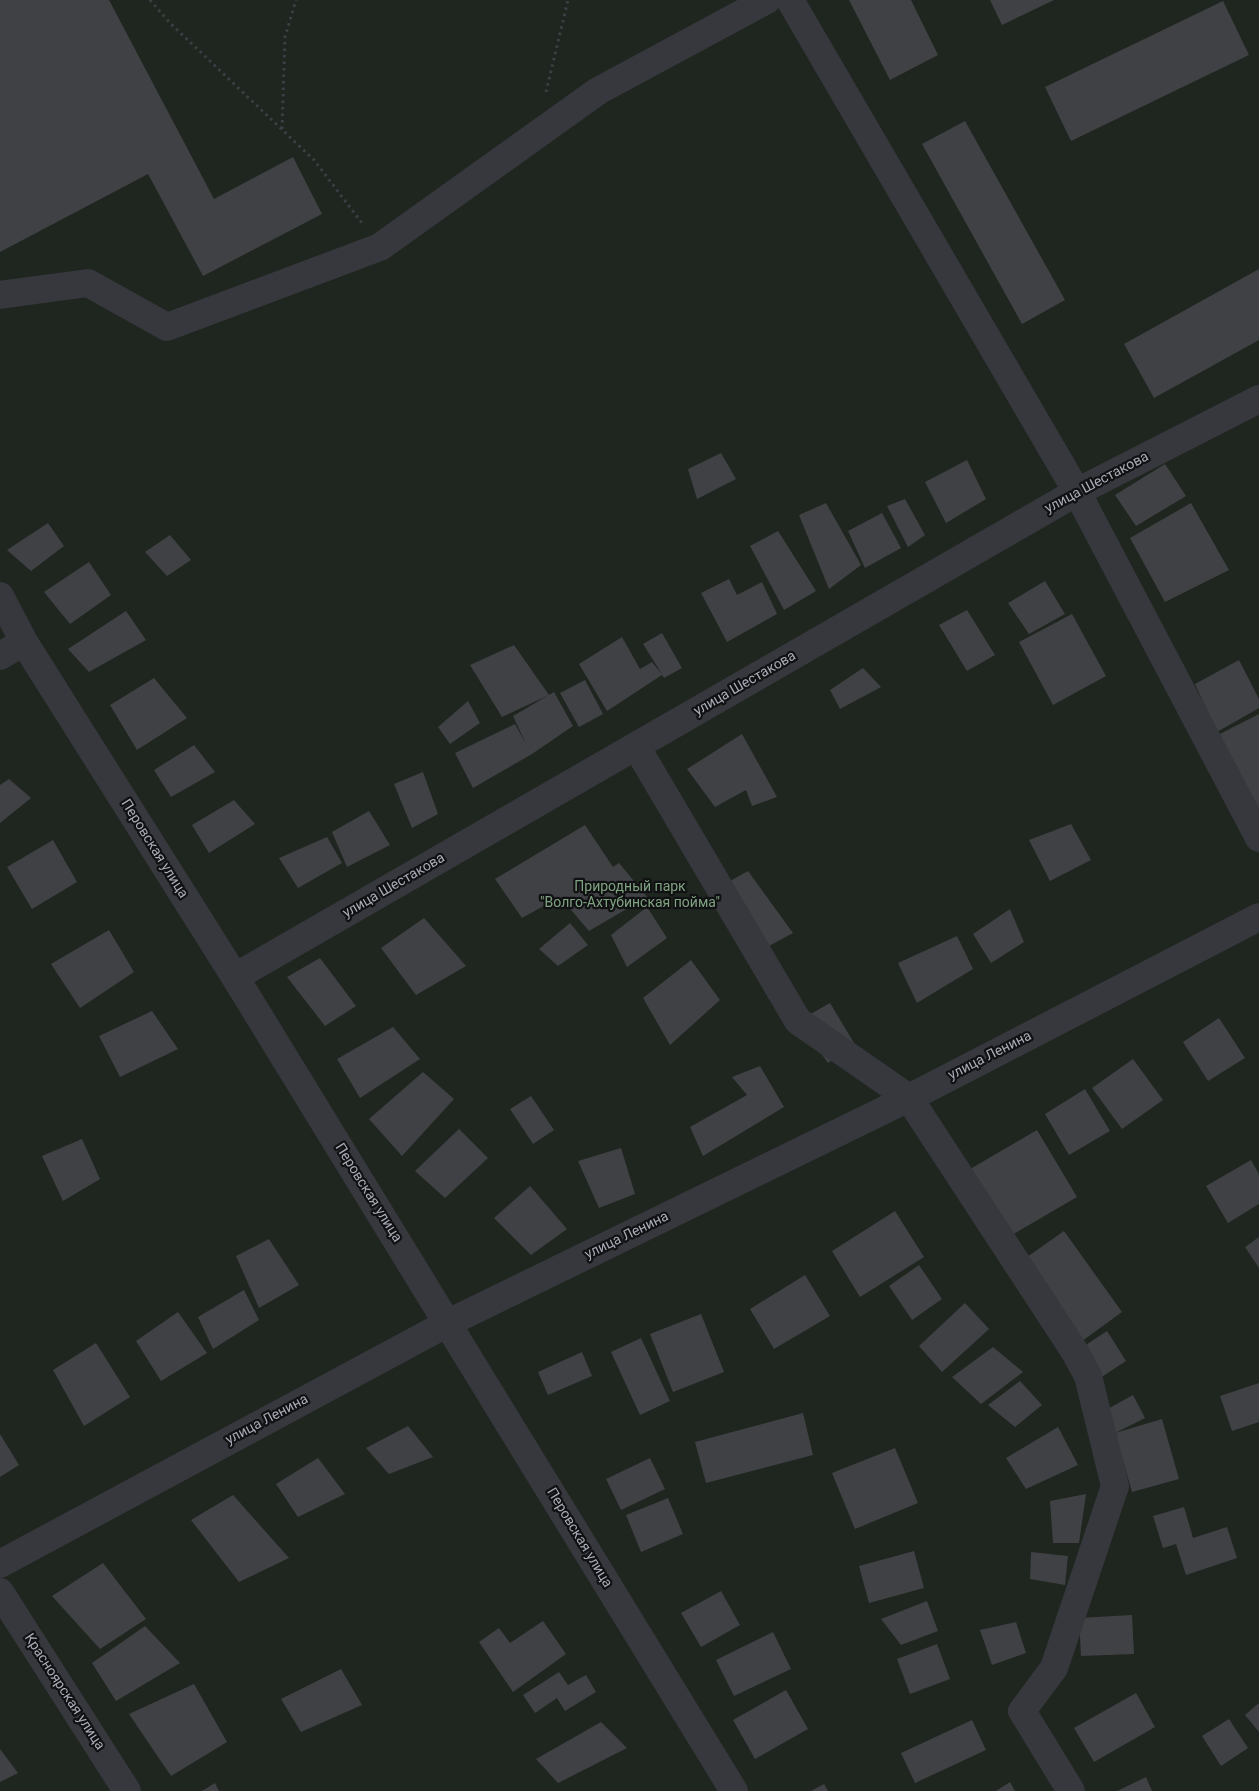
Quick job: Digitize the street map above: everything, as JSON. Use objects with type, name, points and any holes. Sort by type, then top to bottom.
[{"type":"street","points":[[0,296],[88,282],[167,328],[380,247],[598,91],[767,0]]},
{"type":"street","points":[[790,0],[1077,492],[1259,838]]},
{"type":"street","name":"улица Шестакова","points":[[235,977],[1077,492],[1259,399]]},
{"type":"street","name":"Перовская улица","points":[[0,596],[24,642],[235,977],[734,1791]]},
{"type":"street","points":[[0,656],[24,642]]},
{"type":"street","points":[[636,746],[798,1021],[909,1098],[1075,1352],[1088,1376],[1115,1486],[1054,1668],[1022,1711],[1071,1791]]},
{"type":"street","name":"улица Ленина","points":[[0,1564],[448,1323],[909,1098],[1259,918]]},
{"type":"street","name":"Красноярская улица","points":[[0,1592],[127,1791]]},
{"type":"path","points":[[150,0],[170,23],[314,160],[380,247]]},
{"type":"path","points":[[282,129],[285,37],[296,0]]},
{"type":"path","points":[[535,136],[568,0]]},
{"type":"green space","name":"Природный парк \"Волго-Ахтубинская пойма\"","points":[[0,0],[1259,0],[1259,1791],[0,1791]]},
{"type":"building","points":[[0,0],[109,0],[214,199],[293,157],[322,214],[203,276],[148,174],[0,252]]},
{"type":"building","points":[[849,0],[911,0],[938,55],[890,80]]},
{"type":"building","points":[[990,0],[1054,0],[1002,25]]},
{"type":"building","points":[[1223,1],[1249,55],[1071,141],[1045,87]]},
{"type":"building","points":[[965,121],[1065,300],[1022,324],[922,144]]},
{"type":"building","points":[[1259,269],[1259,340],[1154,398],[1124,344]]},
{"type":"building","points":[[721,453],[736,479],[697,499],[688,469]]},
{"type":"building","points":[[967,460],[986,499],[946,523],[925,482]]},
{"type":"building","points":[[1165,464],[1186,496],[1136,526],[1115,495]]},
{"type":"building","points":[[905,499],[925,535],[908,547],[887,506]]},
{"type":"building","points":[[826,503],[861,565],[829,589],[799,515]]},
{"type":"building","points":[[1191,503],[1229,570],[1165,602],[1130,538]]},
{"type":"building","points":[[882,513],[901,548],[865,568],[848,531]]},
{"type":"building","points":[[48,523],[64,546],[31,571],[7,550]]},
{"type":"building","points":[[778,531],[816,591],[784,610],[750,546]]},
{"type":"building","points":[[170,535],[191,560],[167,576],[145,552]]},
{"type":"building","points":[[89,562],[111,595],[70,624],[44,592]]},
{"type":"building","points":[[729,579],[737,595],[762,582],[777,614],[727,642],[701,593]]},
{"type":"building","points":[[1045,581],[1065,614],[1029,634],[1008,603]]},
{"type":"building","points":[[967,610],[995,655],[967,671],[939,625]]},
{"type":"building","points":[[126,611],[146,640],[89,672],[68,649]]},
{"type":"building","points":[[1072,614],[1106,676],[1053,705],[1019,642]]},
{"type":"building","points":[[662,633],[682,668],[664,678],[662,675],[607,711],[579,664],[622,637],[640,669],[652,662],[662,674],[643,644]]},
{"type":"building","points":[[514,645],[549,695],[502,717],[470,665]]},
{"type":"building","points":[[1239,660],[1259,699],[1259,708],[1217,732],[1195,684]]},
{"type":"building","points":[[863,668],[881,687],[840,709],[830,690]]},
{"type":"building","points":[[154,678],[187,718],[137,750],[110,705]]},
{"type":"building","points":[[585,680],[603,714],[579,727],[560,693]]},
{"type":"building","points":[[554,692],[573,726],[532,754],[473,788],[455,753],[515,724],[526,744],[513,716]]},
{"type":"building","points":[[468,701],[480,723],[450,744],[438,727]]},
{"type":"building","points":[[1259,714],[1259,814],[1230,768],[1236,765],[1214,737]]},
{"type":"building","points":[[742,734],[777,797],[752,806],[746,790],[715,807],[687,769]]},
{"type":"building","points":[[194,745],[215,772],[171,797],[154,770]]},
{"type":"building","points":[[423,772],[438,814],[412,828],[394,784]]},
{"type":"building","points":[[9,779],[31,798],[0,823],[0,785]]},
{"type":"building","points":[[234,800],[255,824],[209,853],[192,825]]},
{"type":"building","points":[[369,811],[390,845],[347,867],[332,832]]},
{"type":"building","points":[[1071,824],[1091,860],[1050,881],[1029,840]]},
{"type":"building","points":[[585,825],[613,867],[619,863],[647,897],[589,931],[560,897],[522,918],[495,879]]},
{"type":"building","points":[[327,837],[342,863],[298,888],[279,858]]},
{"type":"building","points":[[53,840],[77,882],[32,909],[7,867]]},
{"type":"building","points":[[748,871],[793,933],[758,952],[712,891]]},
{"type":"building","points":[[647,907],[667,938],[627,967],[611,935]]},
{"type":"building","points":[[1010,909],[1024,942],[991,963],[973,934]]},
{"type":"building","points":[[424,918],[466,966],[416,995],[381,948]]},
{"type":"building","points":[[570,923],[588,945],[558,966],[539,949]]},
{"type":"building","points":[[109,930],[134,972],[80,1008],[51,964]]},
{"type":"building","points":[[957,936],[973,969],[917,1003],[898,963]]},
{"type":"building","points":[[320,958],[356,1006],[325,1026],[287,977]]},
{"type":"building","points":[[691,960],[720,1000],[670,1045],[643,998]]},
{"type":"building","points":[[830,1003],[854,1043],[828,1063],[798,1021]]},
{"type":"building","points":[[152,1011],[178,1049],[120,1077],[99,1036]]},
{"type":"building","points":[[1219,1018],[1245,1058],[1208,1081],[1183,1042]]},
{"type":"building","points":[[393,1027],[420,1059],[360,1098],[337,1059]]},
{"type":"building","points":[[1133,1059],[1163,1100],[1122,1129],[1092,1088]]},
{"type":"building","points":[[760,1066],[784,1107],[703,1156],[690,1127],[747,1095],[732,1077]]},
{"type":"building","points":[[423,1072],[454,1099],[402,1156],[369,1119]]},
{"type":"building","points":[[1085,1089],[1110,1131],[1069,1155],[1045,1114]]},
{"type":"building","points":[[531,1096],[554,1130],[533,1144],[510,1109]]},
{"type":"building","points":[[459,1129],[488,1158],[445,1198],[415,1171]]},
{"type":"building","points":[[1037,1130],[1077,1197],[1005,1239],[965,1172]]},
{"type":"building","points":[[82,1139],[100,1179],[63,1201],[42,1156]]},
{"type":"building","points":[[621,1148],[635,1194],[599,1208],[578,1161]]},
{"type":"building","points":[[1251,1160],[1259,1174],[1259,1204],[1228,1223],[1206,1186]]},
{"type":"building","points":[[530,1186],[567,1229],[531,1255],[494,1218]]},
{"type":"building","points":[[895,1211],[924,1257],[860,1297],[832,1251]]},
{"type":"building","points":[[1064,1231],[1122,1312],[1078,1344],[1020,1262]]},
{"type":"building","points":[[1259,1237],[1259,1268],[1245,1247]]},
{"type":"building","points":[[269,1239],[299,1285],[259,1308],[236,1256]]},
{"type":"building","points":[[919,1265],[942,1299],[912,1320],[889,1286]]},
{"type":"building","points":[[805,1275],[830,1316],[774,1349],[750,1309]]},
{"type":"building","points":[[244,1290],[259,1320],[213,1349],[198,1317]]},
{"type":"building","points":[[965,1303],[989,1329],[942,1372],[919,1346]]},
{"type":"building","points":[[178,1312],[207,1353],[161,1381],[136,1341]]},
{"type":"building","points":[[701,1314],[724,1372],[673,1392],[650,1334]]},
{"type":"building","points":[[1107,1331],[1126,1361],[1094,1382],[1075,1352]]},
{"type":"building","points":[[641,1338],[670,1401],[640,1415],[611,1352]]},
{"type":"building","points":[[96,1343],[130,1397],[84,1426],[53,1370]]},
{"type":"building","points":[[993,1347],[1023,1372],[981,1404],[952,1377]]},
{"type":"building","points":[[582,1352],[592,1376],[548,1395],[538,1372]]},
{"type":"building","points":[[1020,1381],[1042,1405],[1015,1427],[988,1405]]},
{"type":"building","points":[[1259,1383],[1259,1422],[1232,1431],[1220,1396]]},
{"type":"building","points":[[1133,1395],[1145,1418],[1115,1433],[1104,1411]]},
{"type":"building","points":[[803,1413],[813,1455],[706,1483],[695,1442]]},
{"type":"building","points":[[1162,1419],[1179,1479],[1132,1492],[1115,1433]]},
{"type":"building","points":[[408,1426],[433,1457],[389,1474],[366,1448]]},
{"type":"building","points":[[1058,1427],[1078,1465],[1026,1489],[1006,1458]]},
{"type":"building","points":[[0,1434],[19,1465],[0,1477]]},
{"type":"building","points":[[895,1448],[918,1503],[855,1529],[832,1473]]},
{"type":"building","points":[[318,1458],[345,1494],[298,1517],[276,1484]]},
{"type":"building","points":[[650,1458],[665,1489],[621,1510],[606,1479]]},
{"type":"building","points":[[1086,1494],[1079,1543],[1053,1543],[1050,1501]]},
{"type":"building","points":[[233,1495],[289,1558],[239,1582],[191,1520]]},
{"type":"building","points":[[668,1498],[683,1534],[641,1552],[626,1515]]},
{"type":"building","points":[[1184,1507],[1193,1538],[1227,1527],[1237,1558],[1186,1575],[1176,1544],[1163,1548],[1153,1516]]},
{"type":"building","points":[[914,1551],[924,1588],[869,1603],[859,1566]]},
{"type":"building","points":[[1031,1552],[1068,1556],[1065,1585],[1030,1579]]},
{"type":"building","points":[[103,1563],[146,1619],[100,1649],[52,1596]]},
{"type":"building","points":[[721,1591],[740,1625],[701,1647],[681,1613]]},
{"type":"building","points":[[927,1601],[938,1631],[901,1645],[881,1619]]},
{"type":"building","points":[[1132,1615],[1134,1654],[1081,1656],[1079,1618]]},
{"type":"building","points":[[543,1621],[566,1654],[513,1692],[479,1642],[499,1628],[510,1643]]},
{"type":"building","points":[[1016,1622],[1026,1653],[992,1665],[980,1630]]},
{"type":"building","points":[[145,1626],[180,1663],[116,1701],[92,1663]]},
{"type":"building","points":[[773,1632],[791,1669],[734,1696],[716,1660]]},
{"type":"building","points":[[937,1644],[950,1679],[910,1694],[897,1659]]},
{"type":"building","points":[[341,1669],[362,1705],[301,1732],[281,1699]]},
{"type":"building","points":[[559,1672],[568,1685],[586,1675],[596,1692],[565,1711],[557,1698],[535,1713],[523,1695]]},
{"type":"building","points":[[194,1684],[227,1742],[171,1776],[129,1714]]},
{"type":"building","points":[[786,1690],[808,1729],[755,1759],[733,1720]]},
{"type":"building","points":[[1136,1693],[1155,1727],[1094,1762],[1074,1728]]},
{"type":"building","points":[[1259,1703],[1259,1732],[1245,1715]]},
{"type":"building","points":[[1229,1719],[1248,1748],[1221,1766],[1202,1736]]},
{"type":"building","points":[[972,1720],[986,1750],[915,1783],[901,1753]]},
{"type":"building","points":[[601,1722],[627,1748],[558,1783],[536,1759]]},
{"type":"building","points":[[0,1749],[18,1773],[0,1782]]},
{"type":"building","points":[[1146,1777],[1152,1791],[1117,1791]]},
{"type":"building","points":[[1010,1782],[1015,1791],[996,1791]]},
{"type":"building","points":[[215,1783],[219,1791],[202,1791]]},
{"type":"building","points":[[824,1784],[828,1791],[811,1791]]}]
